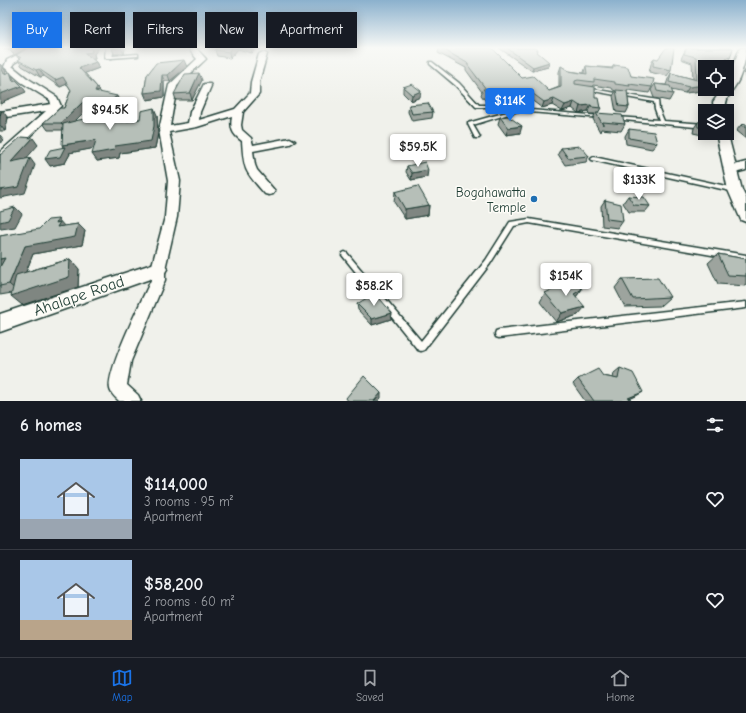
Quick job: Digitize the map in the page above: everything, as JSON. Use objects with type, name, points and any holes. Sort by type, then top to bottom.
[{"type":"street","points":[[8,67],[24,80],[54,99],[56,106]]},
{"type":"street","points":[[132,401],[118,388],[123,361],[158,280],[158,269],[172,218],[174,181],[164,130],[173,85],[193,67]]},
{"type":"street","points":[[164,130],[193,125],[238,111],[254,94],[255,82],[259,67]]},
{"type":"street","points":[[719,104],[733,80],[738,67]]},
{"type":"street","points":[[193,125],[195,112],[207,86]]},
{"type":"street","points":[[0,115],[56,106]]},
{"type":"street","points":[[0,158],[56,106]]},
{"type":"street","points":[[238,111],[236,130],[238,135],[247,140],[249,165],[252,172],[269,191]]},
{"type":"street","points":[[724,140],[735,190],[746,216]]},
{"type":"street","points":[[248,149],[290,141]]},
{"type":"street","points":[[731,170],[746,166]]},
{"type":"street","name":"Ahalape Road","points":[[0,323],[158,269]]},
{"type":"lane","points":[[436,67],[457,84],[475,105],[510,106],[518,110]]},
{"type":"lane","points":[[583,89],[656,100],[657,109],[662,122]]},
{"type":"lane","points":[[477,137],[470,124],[518,110],[698,125]]},
{"type":"lane","points":[[594,159],[735,190]]},
{"type":"lane","points":[[345,255],[421,347],[488,262],[512,224],[529,221],[746,258]]},
{"type":"lane","points":[[499,334],[746,305]]},
{"type":"building","points":[[1,67],[4,74],[10,72],[13,81],[16,80],[22,86],[0,94]]},
{"type":"building","points":[[30,67],[83,67],[79,68],[97,87],[95,91],[117,96],[105,105],[83,102],[61,123],[43,123],[60,108],[64,108],[71,90],[63,77],[55,80],[39,69],[36,70]]},
{"type":"building","points":[[153,67],[177,67],[168,75],[162,75],[161,91],[144,93],[147,75]]},
{"type":"building","points":[[469,67],[511,67],[522,78],[533,76],[549,91],[561,87],[561,67],[569,71],[587,74],[586,67],[613,69],[612,67],[626,67],[628,67],[631,76],[654,79],[652,87],[615,84],[615,82],[594,79],[594,82],[575,81],[575,84],[595,87],[595,98],[599,98],[601,108],[592,107],[591,105],[580,106],[574,102],[565,105],[554,99],[544,102],[528,90],[502,97],[490,97],[483,89],[486,89]]},
{"type":"building","points":[[656,67],[671,67],[671,70]]},
{"type":"building","points":[[696,67],[698,67],[698,86],[689,87],[669,82],[671,73],[697,80]]},
{"type":"building","points":[[199,73],[190,93],[174,94],[185,74]]},
{"type":"building","points":[[412,84],[421,91],[412,95],[403,87]]},
{"type":"building","points":[[655,84],[670,86],[673,94],[657,91]]},
{"type":"building","points":[[616,90],[627,91],[629,107],[619,106]]},
{"type":"building","points":[[428,103],[433,112],[412,114],[409,105]]},
{"type":"building","points":[[154,108],[154,126],[151,141],[115,146],[114,150],[92,154],[96,140],[62,145],[63,124],[117,114],[116,120],[122,119],[121,122],[140,119],[141,111]]},
{"type":"building","points":[[596,113],[622,115],[625,124],[603,122],[603,125]]},
{"type":"building","points":[[508,116],[522,126],[508,128],[500,117]]},
{"type":"building","points":[[629,129],[654,132],[657,143],[629,138]]},
{"type":"building","points":[[21,137],[33,138],[11,162],[30,158],[19,187],[0,190],[0,155]]},
{"type":"building","points":[[580,146],[589,156],[568,158],[561,148]]},
{"type":"building","points":[[65,147],[60,157],[45,159],[50,150]]},
{"type":"building","points":[[425,162],[428,170],[412,173],[407,166]]},
{"type":"building","points":[[418,186],[429,205],[405,209],[395,192]]},
{"type":"building","points":[[628,196],[644,197],[650,206],[634,205]]},
{"type":"building","points":[[605,200],[621,204],[623,221],[607,219]]},
{"type":"building","points":[[15,207],[8,220],[0,222],[0,211]]},
{"type":"building","points":[[58,219],[56,223],[60,222],[57,227],[78,224],[75,237],[25,246],[9,284],[0,286],[0,267],[5,258],[0,259],[0,236],[39,229],[48,220]]},
{"type":"building","points":[[718,254],[746,259],[746,276],[728,275]]},
{"type":"building","points":[[70,259],[69,277],[11,296],[16,275]]},
{"type":"building","points":[[658,278],[670,297],[633,299],[622,279]]},
{"type":"building","points":[[573,280],[582,289],[574,294],[585,307],[562,313],[545,293]]},
{"type":"building","points":[[375,293],[392,313],[372,319],[357,304]]},
{"type":"building","points":[[620,368],[633,373],[643,392],[628,398],[630,401],[594,401],[578,379],[598,369],[603,376],[618,379]]},
{"type":"building","points":[[364,376],[381,393],[374,401],[348,401],[346,398]]},
{"type":"place","name":"Bogahawatta Temple","points":[[534,199]]}]
